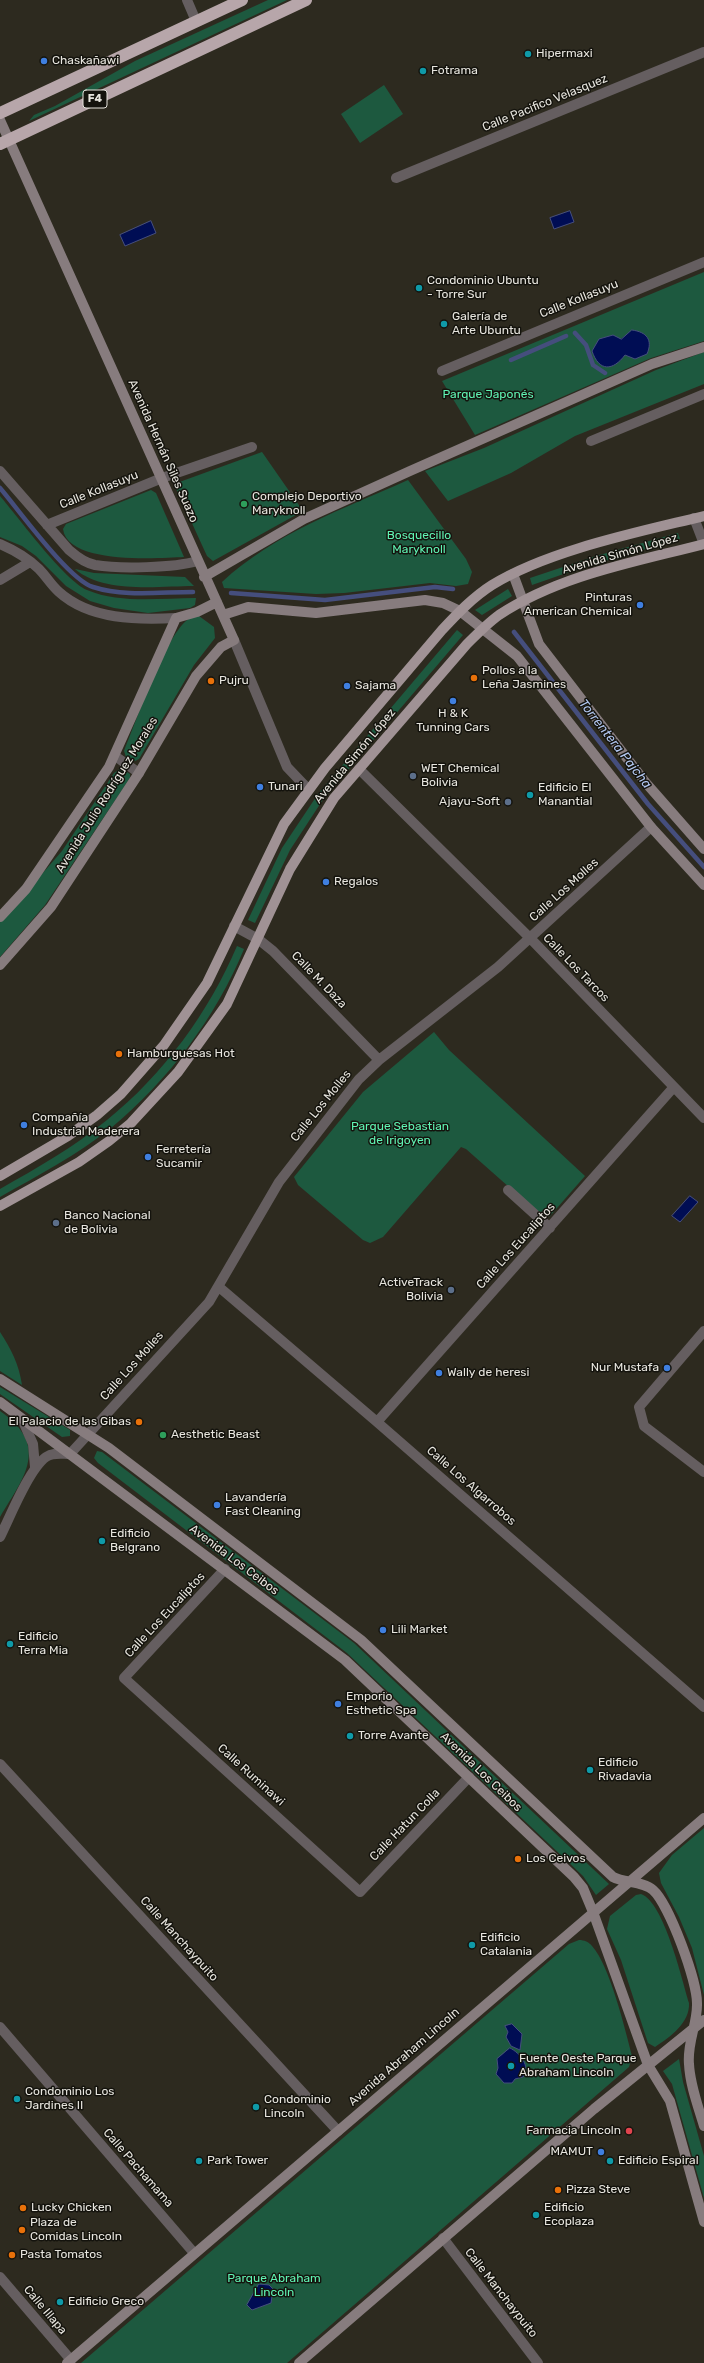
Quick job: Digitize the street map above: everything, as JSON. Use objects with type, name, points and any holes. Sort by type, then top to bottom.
[{"type":"highway","name":"F4","points":[[0,113],[242,0]]},
{"type":"highway","name":"F4","points":[[4,142],[306,0]]},
{"type":"main road","name":"Avenida Simón López","points":[[0,1176],[68,1136],[97,1115],[140,1074],[164,1045],[207,983],[284,824],[308,789],[442,630],[460,611],[492,585],[513,574],[572,551],[699,517]]},
{"type":"main road","name":"Avenida Simón López","points":[[0,1206],[79,1162],[103,1145],[131,1123],[182,1066],[227,1004],[290,869],[334,798],[467,644],[483,628],[498,616],[524,601],[572,580],[704,544]]},
{"type":"street","points":[[187,0],[196,21]]},
{"type":"street","name":"Calle Pacifico Velasquez","points":[[396,178],[704,52]]},
{"type":"street","name":"Avenida Hernán Siles Suazo","points":[[0,120],[4,142],[162,478],[204,577],[234,640],[287,767],[308,789]]},
{"type":"street","name":"Calle Kollasuyu","points":[[442,371],[704,262]]},
{"type":"street","points":[[204,577],[304,519],[652,364],[704,348]]},
{"type":"street","points":[[591,441],[704,394]]},
{"type":"street","name":"Calle Kollasuyu","points":[[46,526],[162,478],[252,447]]},
{"type":"street","points":[[0,471],[46,526],[69,550],[82,560],[95,565],[182,566],[197,560]]},
{"type":"street","points":[[699,517],[704,544]]},
{"type":"street","points":[[0,544],[15,551],[30,562],[60,592],[78,604],[100,613],[139,620],[176,618],[197,612],[217,602]]},
{"type":"street","points":[[0,580],[30,562]]},
{"type":"street","points":[[513,574],[539,644],[646,783],[704,849]]},
{"type":"street","points":[[223,615],[236,609],[248,607],[316,613],[425,600],[444,603],[460,611],[517,656],[651,827],[704,885]]},
{"type":"street","name":"Avenida Julio Rodríguez Morales","points":[[0,917],[26,888],[53,852],[115,756],[176,618]]},
{"type":"street","name":"Avenida Julio Rodríguez Morales","points":[[0,965],[51,907],[139,773],[196,676],[221,647],[234,640]]},
{"type":"street","points":[[115,756],[139,773]]},
{"type":"street","name":"Calle Los Tarcos","points":[[359,769],[530,938],[673,1088],[704,1118]]},
{"type":"street","name":"Calle Los Molles","points":[[70,1454],[208,1302],[219,1287],[279,1182],[359,1079],[379,1060],[498,967],[651,827]]},
{"type":"street","name":"Calle M. Daza","points":[[234,926],[258,939],[273,951],[379,1060]]},
{"type":"street","name":"Calle Los Eucaliptos","points":[[377,1422],[673,1088]]},
{"type":"street","points":[[508,1190],[550,1228]]},
{"type":"street","name":"Calle Los Algarrobos","points":[[219,1287],[377,1422],[704,1707]]},
{"type":"street","points":[[704,1331],[639,1407],[644,1426],[704,1472]]},
{"type":"street","name":"Avenida Los Ceibos","points":[[0,1379],[89,1434],[361,1640],[613,1877],[652,1890],[658,1896],[679,1939],[697,1996],[697,2012],[688,2048],[689,2067],[704,2126]]},
{"type":"street","name":"Avenida Los Ceibos","points":[[0,1402],[22,1420],[226,1569],[345,1660],[469,1777],[583,1888],[594,1912],[648,2065],[670,2101],[704,2222]]},
{"type":"street","points":[[22,1420],[33,1444],[35,1467]]},
{"type":"street","points":[[0,1537],[35,1467],[47,1457],[57,1453],[70,1454]]},
{"type":"street","name":"Calle Los Eucaliptos","points":[[124,1678],[226,1569]]},
{"type":"street","name":"Calle Ruminawi","points":[[124,1678],[360,1892]]},
{"type":"street","name":"Calle Manchaypuito","points":[[0,1764],[338,2132]]},
{"type":"street","name":"Calle Hatun Colla","points":[[360,1892],[469,1777]]},
{"type":"street","name":"Avenida Abraham Lincoln","points":[[69,2361],[704,1818]]},
{"type":"street","points":[[299,2363],[594,2109],[704,2020]]},
{"type":"street","name":"Calle Pachamama","points":[[0,2027],[194,2253]]},
{"type":"street","name":"Calle Manchaypuito","points":[[443,2238],[538,2363]]},
{"type":"street","name":"Calle Illapa","points":[[0,2277],[69,2361]]},
{"type":"green space","points":[[268,0],[287,0],[29,121],[34,115],[55,106],[135,61]]},
{"type":"green space","points":[[384,85],[403,114],[360,143],[341,114]]},
{"type":"green space","name":"Parque Japonés","points":[[704,272],[704,341],[651,358],[475,435],[442,381]]},
{"type":"green space","points":[[704,352],[704,384],[575,436],[511,473],[448,501],[425,471],[484,448],[656,370]]},
{"type":"green space","name":"Complejo Deportivo Maryknoll","points":[[262,452],[303,511],[213,561],[207,556],[174,484]]},
{"type":"green space","name":"Bosquecillo Maryknoll","points":[[408,480],[466,559],[472,572],[468,584],[456,586],[430,583],[344,593],[316,594],[224,588],[222,582],[264,549],[335,512]]},
{"type":"green space","points":[[151,490],[156,493],[184,557],[116,557],[80,549],[69,541],[63,529],[66,524]]},
{"type":"green space","points":[[0,496],[54,562],[77,584],[87,590],[127,599],[196,598],[195,605],[190,608],[148,613],[114,608],[90,601],[66,586],[36,556],[22,546],[0,537]]},
{"type":"green space","points":[[678,533],[680,539],[578,569],[532,585],[530,578],[596,556]]},
{"type":"green space","points":[[75,569],[94,573],[185,577],[194,586],[132,587],[116,585],[87,577]]},
{"type":"green space","points":[[508,589],[512,596],[482,615],[475,610]]},
{"type":"green space","points":[[199,616],[214,627],[215,638],[194,665],[139,759],[135,761],[126,757],[124,751],[152,679],[171,641],[181,627],[190,618]]},
{"type":"green space","points":[[457,630],[463,635],[324,798],[290,850],[255,923],[248,920],[282,848],[318,794]]},
{"type":"green space","points":[[121,768],[130,774],[130,778],[45,905],[0,957],[0,922],[62,851],[114,773]]},
{"type":"green space","points":[[237,946],[244,949],[233,974],[205,1023],[171,1069],[152,1090],[132,1110],[98,1138],[57,1165],[0,1197],[0,1189],[82,1139],[128,1102],[147,1083],[165,1063],[198,1018],[226,971]]},
{"type":"green space","name":"Parque Sebastian de Irigoyen","points":[[434,1032],[449,1050],[585,1176],[550,1216],[544,1218],[466,1149],[461,1147],[383,1237],[370,1243],[363,1240],[298,1185],[294,1177],[363,1092]]},
{"type":"green space","points":[[0,1332],[14,1357],[19,1370],[22,1385],[0,1371]]},
{"type":"green space","points":[[0,1387],[70,1430],[70,1436],[62,1437],[0,1394]]},
{"type":"green space","points":[[0,1411],[15,1424],[25,1437],[29,1449],[28,1462],[24,1475],[18,1488],[0,1517]]},
{"type":"green space","points":[[97,1451],[102,1452],[354,1643],[609,1884],[596,1895],[583,1876],[347,1653],[98,1463],[94,1458]]},
{"type":"green space","points":[[704,1828],[704,1995],[692,1948],[679,1917],[661,1883],[659,1873],[672,1855]]},
{"type":"green space","points":[[641,1894],[649,1900],[657,1911],[664,1926],[677,1961],[689,2003],[683,2023],[673,2034],[655,2047],[648,2043],[621,1960],[607,1929],[610,1916],[636,1895]]},
{"type":"green space","name":"Parque Abraham Lincoln","points":[[579,1940],[589,1943],[599,1955],[611,1982],[632,2056],[629,2067],[287,2363],[81,2363],[569,1944]]},
{"type":"green space","points":[[679,2059],[683,2082],[704,2156],[704,2198],[672,2084],[663,2071]]},
{"type":"shaded area","points":[[570,211],[574,222],[554,229],[550,218]]},
{"type":"shaded area","points":[[151,221],[156,233],[125,246],[120,235]]},
{"type":"shaded area","points":[[632,330],[642,333],[649,341],[649,349],[647,354],[635,359],[625,355],[616,364],[607,367],[598,363],[592,351],[599,339],[613,335],[621,339]]},
{"type":"shaded area","points":[[690,1196],[698,1202],[680,1222],[672,1216]]},
{"type":"shaded area","name":"Fuente Oeste Parque Abraham Lincoln","points":[[512,2024],[522,2034],[520,2050],[511,2046],[506,2037],[508,2032],[505,2026]]},
{"type":"shaded area","name":"Fuente Oeste Parque Abraham Lincoln","points":[[510,2048],[521,2056],[526,2069],[523,2077],[515,2079],[512,2083],[504,2083],[496,2074],[498,2068],[497,2059]]},
{"type":"shaded area","points":[[259,2284],[269,2285],[273,2289],[271,2303],[252,2310],[247,2305]]},
{"type":"waterway","points":[[575,333],[586,345],[593,365],[605,373]]},
{"type":"waterway","points":[[511,360],[566,336]]},
{"type":"waterway","name":"Torrentera Pajcha","points":[[0,488],[44,543],[58,558],[83,581],[93,587],[130,593],[193,592]]},
{"type":"waterway","name":"Torrentera Pajcha","points":[[231,593],[325,600],[435,587],[453,589]]},
{"type":"waterway","name":"Torrentera Pajcha","points":[[514,632],[648,804],[704,867]]},
{"type":"place","name":"Hipermaxi","points":[[528,54]]},
{"type":"place","name":"Chaskañawi","points":[[44,61]]},
{"type":"place","name":"Fotrama","points":[[423,71]]},
{"type":"place","name":"Condominio Ubuntu - Torre Sur","points":[[419,288]]},
{"type":"place","name":"Galería de Arte Ubuntu","points":[[444,324]]},
{"type":"place","name":"Complejo Deportivo Maryknoll","points":[[244,504]]},
{"type":"place","name":"Pinturas American Chemical","points":[[640,605]]},
{"type":"place","name":"Pollos a la Leña Jasmines","points":[[474,678]]},
{"type":"place","name":"Pujru","points":[[211,681]]},
{"type":"place","name":"Sajama","points":[[347,686]]},
{"type":"place","name":"H & K Tunning Cars","points":[[453,701]]},
{"type":"place","name":"WET Chemical Bolivia","points":[[413,776]]},
{"type":"place","name":"Tunari","points":[[260,787]]},
{"type":"place","name":"Edificio El Manantial","points":[[530,795]]},
{"type":"place","name":"Ajayu-Soft","points":[[508,802]]},
{"type":"place","name":"Regalos","points":[[326,882]]},
{"type":"place","name":"Hamburguesas Hot","points":[[119,1054]]},
{"type":"place","name":"Compañía Industrial Maderera","points":[[24,1125]]},
{"type":"place","name":"Ferretería Sucamir","points":[[148,1157]]},
{"type":"place","name":"Banco Nacional de Bolivia","points":[[56,1223]]},
{"type":"place","name":"ActiveTrack Bolivia","points":[[451,1290]]},
{"type":"place","name":"Nur Mustafa","points":[[667,1368]]},
{"type":"place","name":"Wally de heresi","points":[[439,1373]]},
{"type":"place","name":"El Palacio de las Gibas","points":[[139,1422]]},
{"type":"place","name":"Aesthetic Beast","points":[[163,1435]]},
{"type":"place","name":"Lavandería Fast Cleaning","points":[[217,1505]]},
{"type":"place","name":"Edificio Belgrano","points":[[102,1541]]},
{"type":"place","name":"Lili Market","points":[[383,1630]]},
{"type":"place","name":"Edificio Terra Mia","points":[[10,1644]]},
{"type":"place","name":"Emporio Esthetic Spa","points":[[338,1704]]},
{"type":"place","name":"Torre Avante","points":[[350,1736]]},
{"type":"place","name":"Edificio Rivadavia","points":[[590,1770]]},
{"type":"place","name":"Los Ceivos","points":[[518,1859]]},
{"type":"place","name":"Edificio Catalania","points":[[472,1945]]},
{"type":"place","name":"Fuente Oeste Parque Abraham Lincoln","points":[[511,2066]]},
{"type":"place","name":"Condominio Los Jardines II","points":[[17,2099]]},
{"type":"place","name":"Condominio Lincoln","points":[[256,2107]]},
{"type":"place","name":"Farmacia Lincoln","points":[[629,2131]]},
{"type":"place","name":"MAMUT","points":[[601,2152]]},
{"type":"place","name":"Park Tower","points":[[199,2161]]},
{"type":"place","name":"Edificio Espiral","points":[[610,2161]]},
{"type":"place","name":"Pizza Steve","points":[[558,2190]]},
{"type":"place","name":"Lucky Chicken","points":[[23,2208]]},
{"type":"place","name":"Edificio Ecoplaza","points":[[536,2215]]},
{"type":"place","name":"Plaza de Comidas Lincoln","points":[[22,2230]]},
{"type":"place","name":"Pasta Tomatos","points":[[12,2255]]},
{"type":"place","name":"Edificio Greco","points":[[60,2302]]}]
